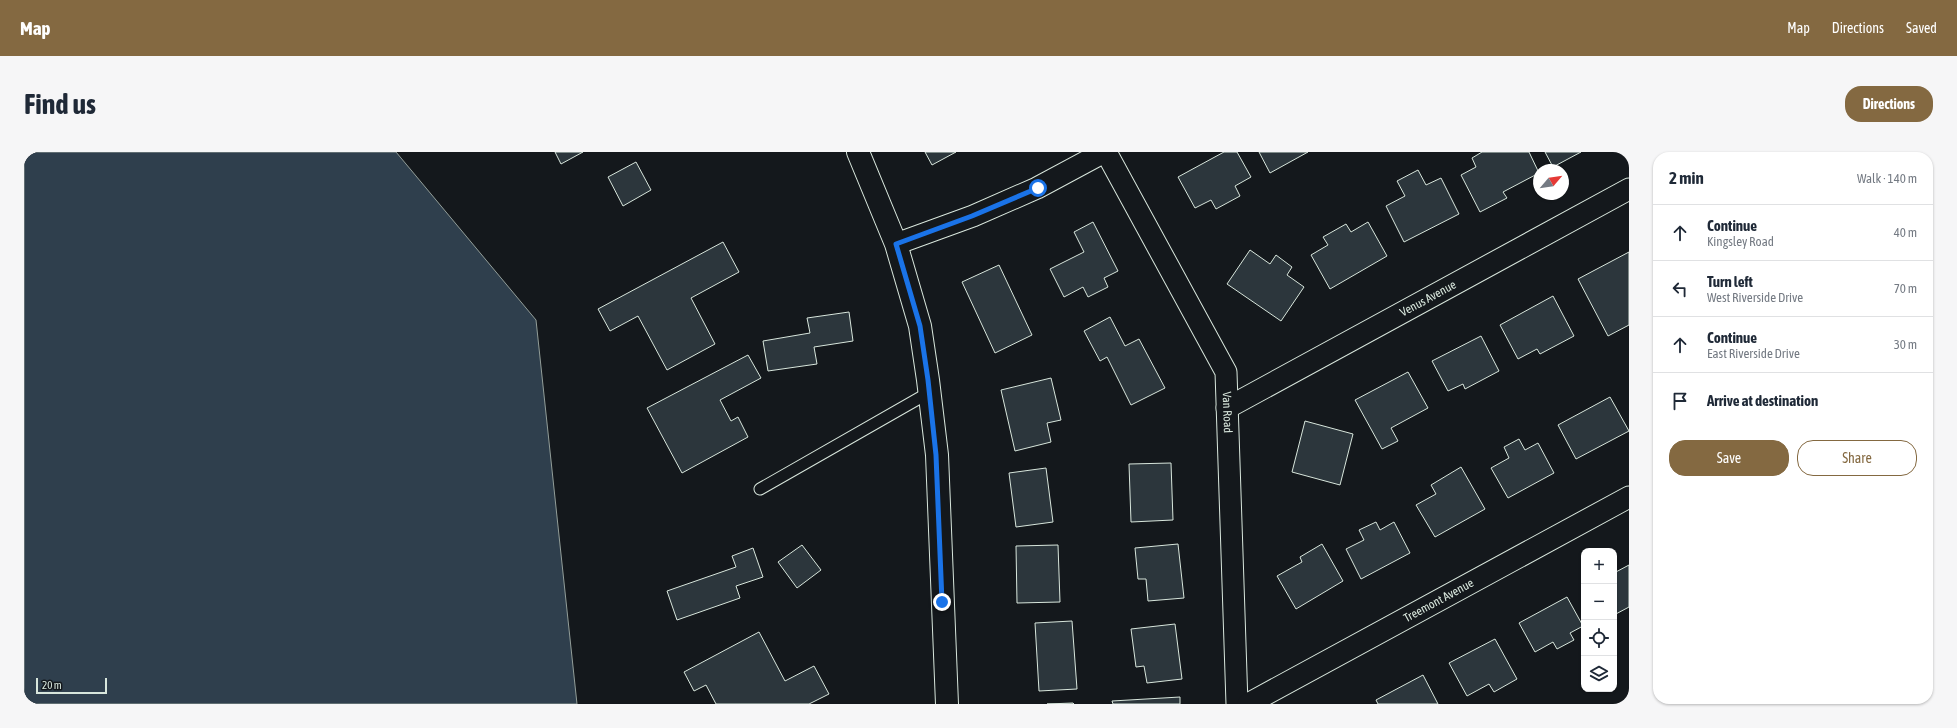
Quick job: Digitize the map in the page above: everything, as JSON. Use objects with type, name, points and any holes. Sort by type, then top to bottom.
[{"type":"street","points":[[858,152],[896,244],[920,326],[930,392],[936,455],[946,704]]},
{"type":"street","points":[[896,244],[980,213],[1038,188],[1105,152]]},
{"type":"street","name":"Van Road","points":[[1105,152],[1226,372],[1237,704]]},
{"type":"street","name":"Venus Avenue","points":[[1227,408],[1629,189]]},
{"type":"street","name":"Treemont Avenue","points":[[1248,704],[1629,496]]},
{"type":"lane","points":[[760,489],[930,392]]},
{"type":"water","points":[[24,152],[396,152],[536,320],[577,704],[24,704]]},
{"type":"building","points":[[555,152],[583,152],[561,164]]},
{"type":"building","points":[[925,152],[956,152],[932,165]]},
{"type":"building","points":[[1224,152],[1237,152],[1251,177],[1235,186],[1240,196],[1216,209],[1211,200],[1195,208],[1178,177]]},
{"type":"building","points":[[1259,152],[1308,152],[1270,173]]},
{"type":"building","points":[[1482,152],[1529,152],[1535,164],[1533,164],[1533,176],[1503,192],[1507,198],[1480,212],[1461,175],[1476,167],[1472,158]]},
{"type":"building","points":[[1545,152],[1581,152],[1559,164],[1551,164]]},
{"type":"building","points":[[636,162],[651,190],[623,206],[608,177]]},
{"type":"building","points":[[1418,170],[1426,185],[1441,178],[1459,214],[1404,242],[1386,206],[1405,196],[1397,181]]},
{"type":"building","points":[[1093,222],[1118,271],[1104,278],[1108,287],[1088,297],[1083,287],[1064,297],[1050,269],[1084,252],[1074,232]]},
{"type":"building","points":[[1368,222],[1387,256],[1330,289],[1311,255],[1328,245],[1323,237],[1346,224],[1351,232]]},
{"type":"building","points":[[723,242],[739,272],[691,298],[715,344],[667,370],[638,316],[610,331],[598,309]]},
{"type":"building","points":[[1250,250],[1270,264],[1276,255],[1292,267],[1287,275],[1304,287],[1281,321],[1227,284]]},
{"type":"building","points":[[1629,252],[1629,325],[1608,336],[1578,279]]},
{"type":"building","points":[[999,265],[1032,335],[995,353],[962,282]]},
{"type":"building","points":[[1553,296],[1574,336],[1540,354],[1537,349],[1518,359],[1500,325]]},
{"type":"building","points":[[849,312],[853,341],[814,347],[817,364],[768,371],[763,341],[810,333],[807,318]]},
{"type":"building","points":[[1110,317],[1125,346],[1139,339],[1165,388],[1131,405],[1107,357],[1100,361],[1084,331]]},
{"type":"building","points":[[1481,336],[1499,371],[1465,389],[1463,384],[1448,391],[1432,361]]},
{"type":"building","points":[[748,355],[761,378],[720,400],[731,421],[738,417],[748,437],[682,473],[647,408]]},
{"type":"building","points":[[1408,372],[1428,408],[1391,428],[1398,441],[1382,449],[1355,400]]},
{"type":"building","points":[[1051,378],[1061,420],[1047,423],[1051,442],[1015,451],[1001,390]]},
{"type":"building","points":[[1610,397],[1629,431],[1576,459],[1558,425]]},
{"type":"building","points":[[1305,421],[1353,434],[1340,485],[1292,472]]},
{"type":"building","points":[[1519,439],[1525,450],[1538,443],[1554,473],[1508,498],[1491,468],[1509,458],[1504,447]]},
{"type":"building","points":[[1171,463],[1173,520],[1131,522],[1129,464]]},
{"type":"building","points":[[1461,467],[1485,509],[1435,537],[1416,505],[1436,494],[1431,485]]},
{"type":"building","points":[[1046,468],[1053,522],[1016,527],[1009,473]]},
{"type":"building","points":[[1376,522],[1380,530],[1394,522],[1410,553],[1361,579],[1346,549],[1364,540],[1359,530]]},
{"type":"building","points":[[1178,544],[1184,598],[1148,601],[1146,579],[1138,579],[1135,548]]},
{"type":"building","points":[[1322,544],[1343,581],[1296,609],[1277,576],[1302,562],[1300,557]]},
{"type":"building","points":[[802,545],[821,570],[797,588],[778,562]]},
{"type":"building","points":[[1058,545],[1060,602],[1017,603],[1016,546]]},
{"type":"building","points":[[753,548],[763,577],[736,586],[740,598],[677,620],[667,591],[736,567],[732,556]]},
{"type":"building","points":[[1629,565],[1629,607],[1617,613],[1617,584],[1617,571]]},
{"type":"building","points":[[1567,597],[1581,622],[1581,627],[1570,633],[1574,640],[1557,649],[1553,642],[1535,652],[1519,623]]},
{"type":"building","points":[[1072,621],[1077,689],[1039,691],[1035,623]]},
{"type":"building","points":[[1175,624],[1182,679],[1147,683],[1144,666],[1136,667],[1131,629]]},
{"type":"building","points":[[759,632],[785,681],[814,666],[829,694],[809,704],[716,704],[706,685],[694,691],[684,672]]},
{"type":"building","points":[[1495,639],[1517,679],[1494,692],[1489,684],[1467,696],[1449,663]]},
{"type":"building","points":[[1423,675],[1438,704],[1378,704],[1376,700]]},
{"type":"building","points":[[1180,697],[1180,704],[1113,704],[1112,701]]},
{"type":"building","points":[[1073,703],[1074,704],[1047,704]]},
{"type":"route","points":[[942,602],[936,455],[928,380],[920,326],[896,244],[972,216],[1038,188]]}]
